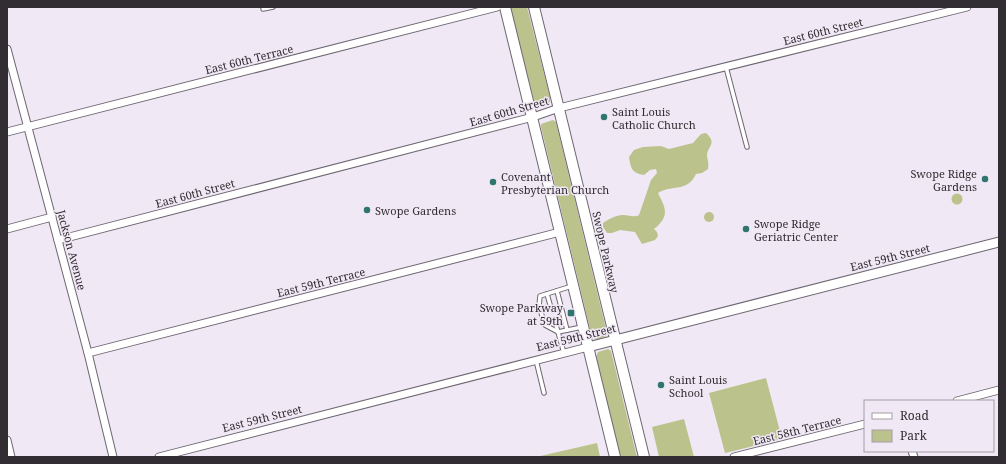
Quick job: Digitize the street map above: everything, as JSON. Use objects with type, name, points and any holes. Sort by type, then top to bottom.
[{"type":"main road","points":[[506,7],[615,457]]},
{"type":"main road","name":"Swope Parkway","points":[[534,7],[644,457]]},
{"type":"street","name":"East 60th Terrace","points":[[7,132],[497,7]]},
{"type":"street","name":"East 60th Street","points":[[58,240],[533,117],[559,108],[967,7]]},
{"type":"street","name":"Jackson Avenue","points":[[7,49],[88,353],[113,457]]},
{"type":"street","points":[[7,229],[52,217]]},
{"type":"street","name":"East 59th Terrace","points":[[88,353],[560,232]]},
{"type":"street","name":"East 59th Street","points":[[159,457],[999,242]]},
{"type":"street","points":[[961,400],[999,390]]},
{"type":"street","name":"East 58th Terrace","points":[[734,457],[864,424]]},
{"type":"street","points":[[7,440],[11,457]]},
{"type":"lane","points":[[263,9],[273,7]]},
{"type":"lane","points":[[726,67],[747,147]]},
{"type":"lane","points":[[573,286],[540,296],[539,306],[544,325],[558,332],[583,326]]},
{"type":"lane","points":[[557,291],[567,330]]},
{"type":"lane","points":[[547,294],[551,308]]},
{"type":"lane","points":[[555,322],[564,353]]},
{"type":"lane","points":[[536,360],[544,393]]},
{"type":"green space","points":[[510,7],[527,7],[550,97],[550,103],[539,107],[535,104]]},
{"type":"green space","points":[[553,120],[556,122],[607,333],[606,336],[598,339],[594,339],[591,333],[541,127],[541,124]]},
{"type":"green space","points":[[706,133],[712,142],[707,153],[708,169],[702,173],[696,174],[688,184],[684,186],[663,190],[658,193],[665,212],[662,220],[654,229],[658,236],[655,240],[642,244],[635,232],[620,230],[607,233],[603,227],[603,223],[615,216],[639,215],[651,180],[657,173],[656,169],[650,170],[644,175],[633,170],[629,157],[634,150],[643,147],[661,146],[669,149],[693,143],[701,134]]},
{"type":"green space","points":[[957,193],[961,195],[963,199],[961,203],[957,205],[953,203],[951,199],[953,195]]},
{"type":"green space","points":[[707,212],[711,212],[713,213],[713,221],[707,222],[704,219],[704,215]]},
{"type":"green space","points":[[608,349],[611,351],[637,457],[620,457],[596,357],[598,352]]},
{"type":"green space","points":[[766,378],[782,439],[725,453],[709,393]]},
{"type":"green space","points":[[684,419],[694,457],[659,457],[652,427]]},
{"type":"green space","points":[[597,443],[600,457],[536,457]]},
{"type":"place","name":"Saint Louis Catholic Church","points":[[604,117]]},
{"type":"place","name":"Swope Ridge Gardens","points":[[985,179]]},
{"type":"place","name":"Covenant Presbyterian Church","points":[[493,182]]},
{"type":"place","name":"Swope Gardens","points":[[367,210]]},
{"type":"place","name":"Swope Ridge Geriatric Center","points":[[746,229]]},
{"type":"place","name":"Swope Parkway at 59th","points":[[571,313]]},
{"type":"place","name":"Saint Louis School","points":[[661,385]]}]
